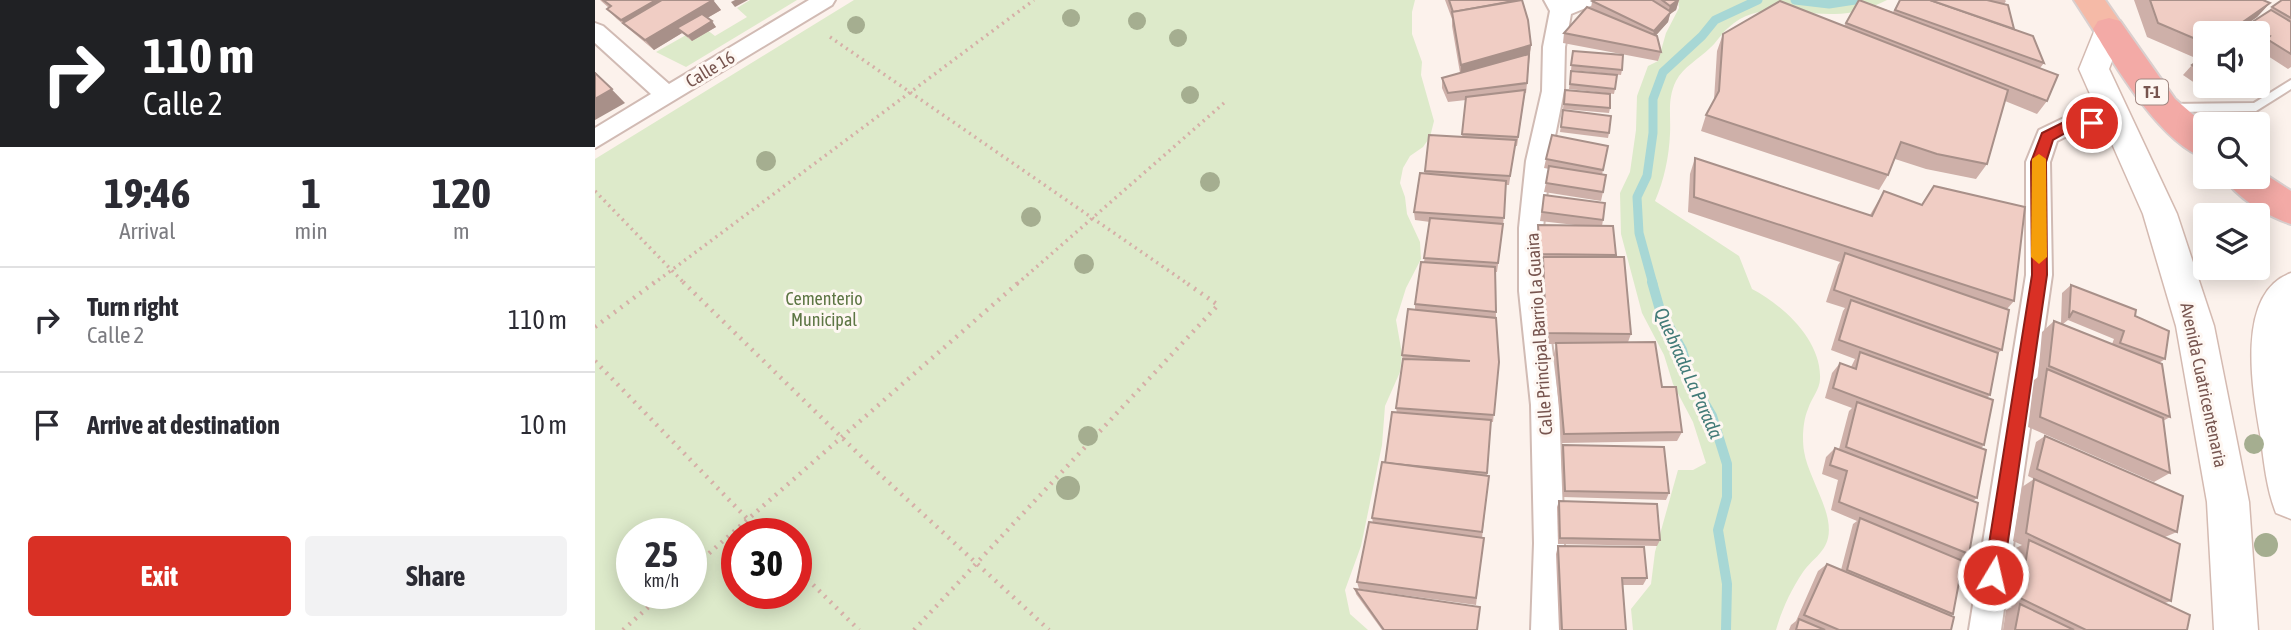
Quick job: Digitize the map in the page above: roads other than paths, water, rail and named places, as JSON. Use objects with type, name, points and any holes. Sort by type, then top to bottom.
[{"type":"highway","name":"T-1","points":[[2099,15],[2163,108],[2193,134]]},
{"type":"highway","points":[[2260,189],[2291,210]]},
{"type":"main road","name":"Avenida Cuatricentenaria","points":[[2099,15],[2094,69],[2160,214],[2195,326],[2228,502],[2236,630]]},
{"type":"main road","points":[[2291,288],[2273,310],[2269,344],[2291,499]]},
{"type":"street","name":"Calle 16","points":[[595,139],[825,0]]},
{"type":"street","points":[[1558,5],[1586,0]]},
{"type":"street","name":"Calle Principal Barrio La Guaira","points":[[1547,630],[1549,543],[1545,405],[1532,291],[1531,228],[1538,161],[1553,91],[1558,5]]},
{"type":"street","points":[[595,31],[667,95]]},
{"type":"street","points":[[1985,630],[2039,275],[2038,162],[2047,136],[2066,126],[2118,119]]},
{"type":"lane","points":[[2163,108],[2256,107],[2291,84]]},
{"type":"waterway","name":"Quebrada La Parada","points":[[1653,284],[1639,233],[1637,197],[1647,176],[1653,133],[1653,99],[1663,72],[1702,36],[1715,20],[1758,0]]},
{"type":"waterway","name":"Quebrada La Parada","points":[[1795,0],[1829,4],[1855,0]]},
{"type":"waterway","name":"Quebrada La Parada","points":[[1652,282],[1660,310],[1682,350],[1691,380],[1712,416],[1727,464],[1727,497],[1718,530],[1727,584],[1726,630]]},
{"type":"park label","name":"Cementerio Municipal","points":[[824,308]]}]
